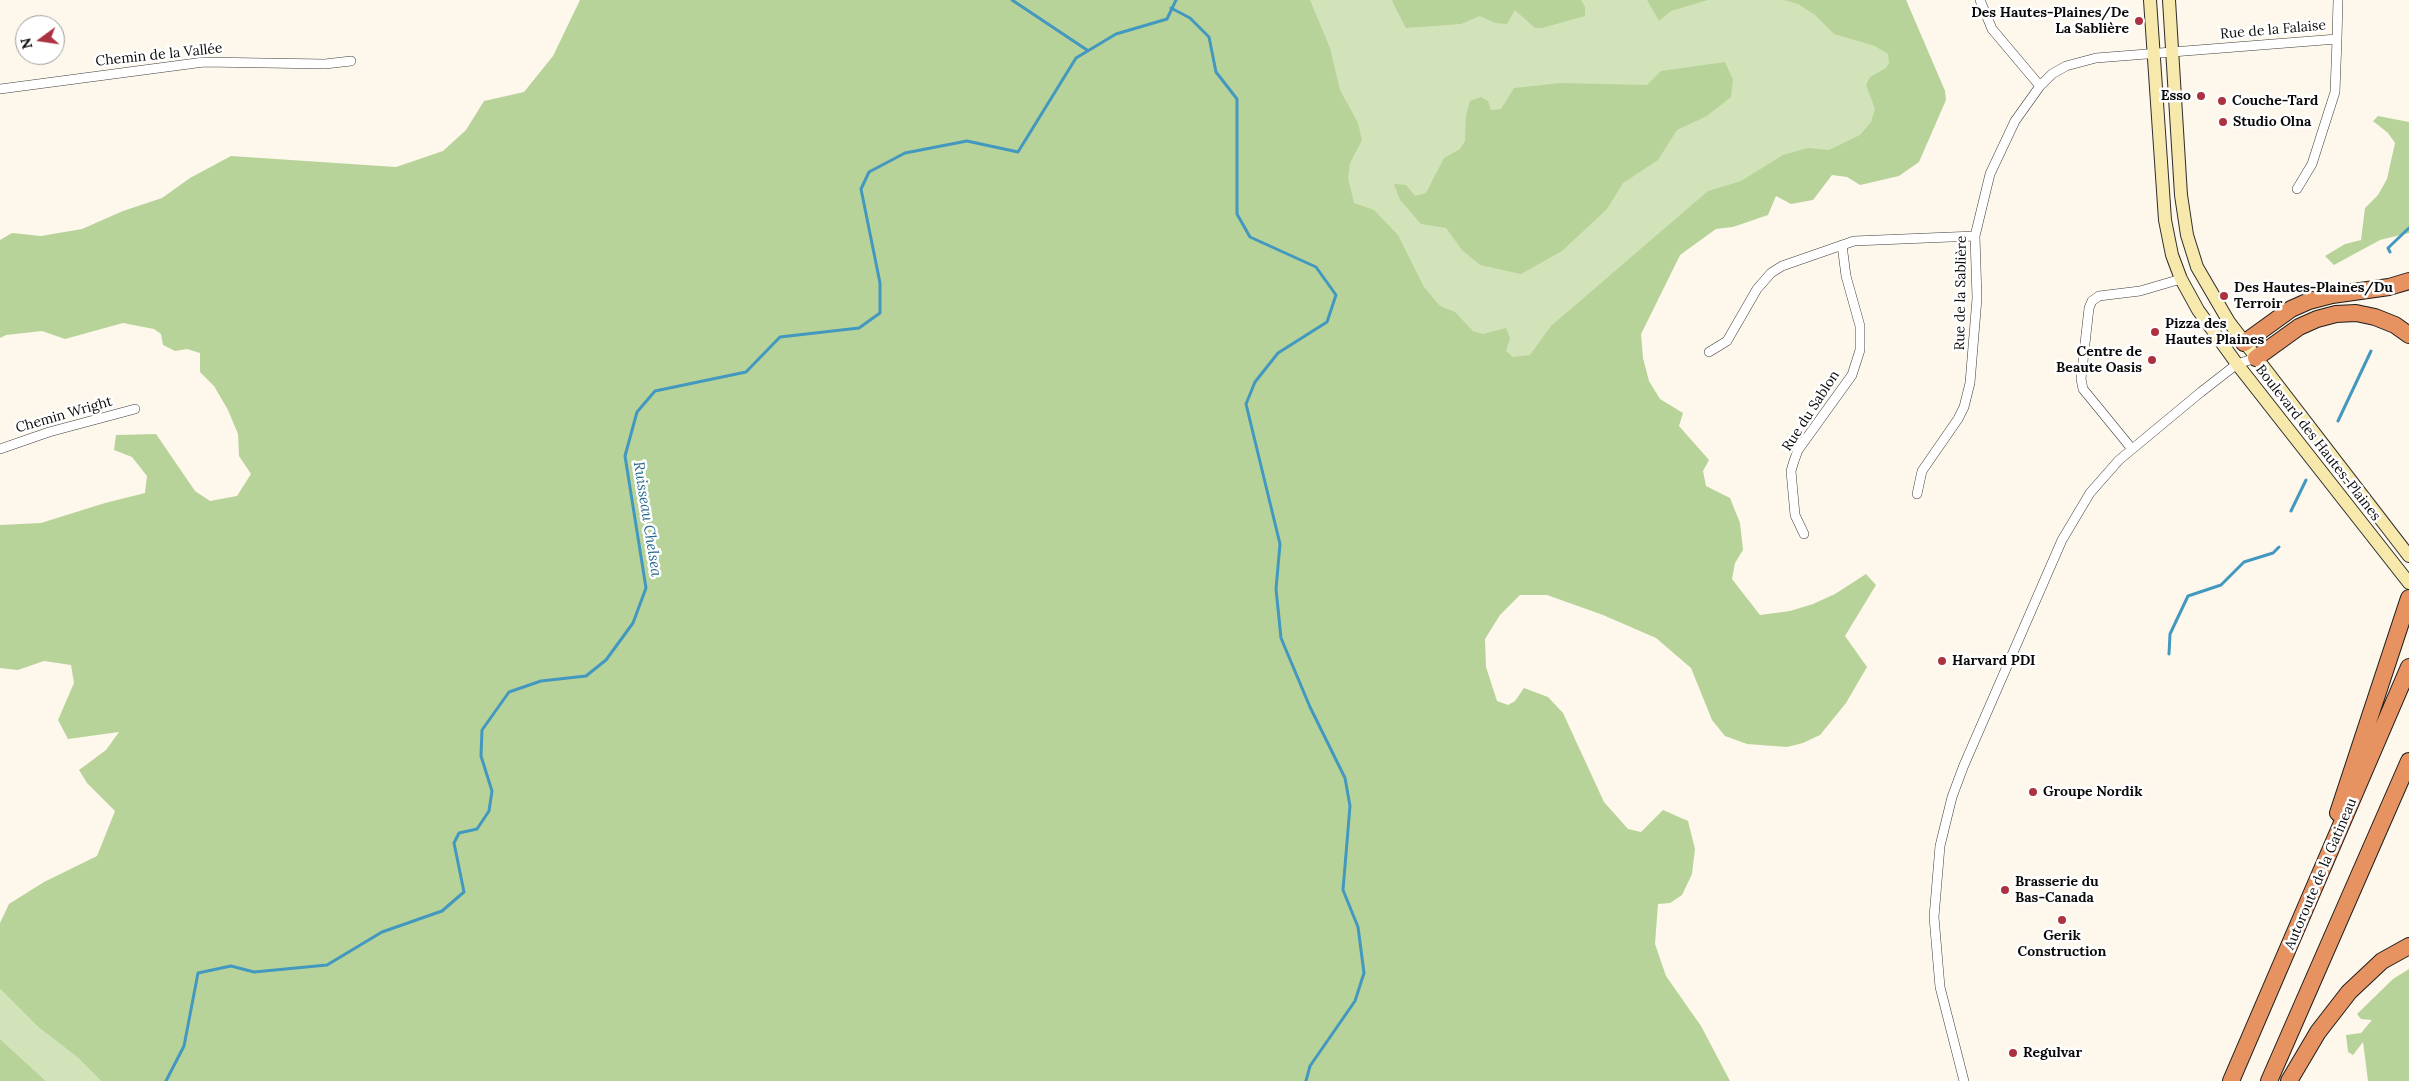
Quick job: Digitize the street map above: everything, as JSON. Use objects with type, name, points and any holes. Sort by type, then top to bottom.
[{"type":"highway","points":[[2244,343],[2291,309],[2309,301],[2389,287],[2409,280]]},
{"type":"highway","points":[[2256,358],[2299,327],[2317,319],[2336,314],[2356,314],[2375,317],[2395,325],[2409,335]]},
{"type":"highway","points":[[2310,901],[2409,598]]},
{"type":"highway","name":"Autoroute de la Gatineau","points":[[2231,1081],[2310,901],[2409,666]]},
{"type":"highway","points":[[2270,1081],[2409,761]]},
{"type":"highway","points":[[2289,1081],[2318,1032],[2342,998],[2375,966],[2409,946]]},
{"type":"street","points":[[1980,0],[1992,29],[2040,86]]},
{"type":"street","name":"Boulevard des Hautes-Plaines","points":[[2150,0],[2165,220],[2172,255],[2181,280],[2198,310],[2237,364],[2409,583]]},
{"type":"street","name":"Boulevard des Hautes-Plaines","points":[[2170,0],[2181,195],[2189,244],[2202,279],[2219,309],[2244,343],[2409,556]]},
{"type":"street","name":"Rue de la Falaise","points":[[2173,52],[2337,39],[2338,0]]},
{"type":"street","points":[[2297,190],[2312,164],[2335,92],[2337,39]]},
{"type":"street","name":"Rue de la Sablière","points":[[1917,494],[1922,472],[1964,407],[1970,383],[1977,298],[1975,236],[1986,189],[1996,159],[2015,121],[2040,86],[2052,74],[2079,61],[2173,52]]},
{"type":"street","name":"Chemin de la Vallée","points":[[0,89],[204,62],[325,64],[351,61]]},
{"type":"street","points":[[1709,352],[1727,341],[1757,289],[1771,273],[1782,266],[1842,245],[1868,239],[1975,236]]},
{"type":"street","name":"Rue du Sablon","points":[[1804,534],[1794,515],[1791,471],[1794,460],[1798,450],[1852,374],[1860,350],[1860,326],[1846,276],[1842,245]]},
{"type":"street","points":[[2132,449],[2083,390],[2081,379],[2089,308],[2092,300],[2099,296],[2140,291],[2181,280]]},
{"type":"street","points":[[2237,364],[2244,343]]},
{"type":"street","points":[[1964,1081],[1940,987],[1934,932],[1937,865],[1948,810],[1964,765],[2066,532],[2096,484],[2132,449],[2237,364],[2256,358]]},
{"type":"street","name":"Chemin Wright","points":[[0,449],[49,432],[135,409]]},
{"type":"green space","points":[[580,0],[1310,0],[1330,48],[1340,90],[1358,123],[1362,140],[1350,163],[1348,178],[1354,203],[1374,210],[1398,235],[1424,287],[1440,306],[1455,312],[1473,331],[1483,334],[1506,328],[1510,338],[1506,351],[1513,357],[1530,355],[1551,326],[1708,191],[1741,181],[1783,155],[1808,148],[1829,150],[1860,135],[1871,122],[1875,109],[1866,85],[1870,77],[1886,68],[1889,63],[1888,54],[1875,46],[1834,34],[1815,15],[1798,4],[1784,0],[1906,0],[1945,91],[1946,100],[1919,162],[1899,176],[1860,185],[1847,177],[1832,175],[1813,200],[1791,204],[1776,196],[1768,215],[1733,227],[1716,229],[1680,255],[1641,334],[1643,358],[1649,381],[1660,399],[1683,413],[1679,426],[1709,460],[1703,471],[1706,486],[1730,498],[1740,523],[1743,550],[1735,563],[1732,579],[1760,615],[1790,611],[1813,604],[1835,594],[1866,574],[1876,585],[1845,636],[1867,667],[1846,703],[1820,735],[1803,743],[1787,747],[1747,744],[1725,736],[1712,720],[1691,668],[1656,638],[1603,615],[1547,595],[1520,595],[1500,615],[1485,639],[1486,667],[1497,701],[1508,705],[1515,701],[1524,688],[1548,697],[1563,713],[1604,802],[1628,829],[1641,832],[1663,810],[1688,821],[1695,849],[1692,874],[1682,895],[1670,903],[1658,904],[1655,944],[1666,976],[1701,1026],[1730,1081],[101,1081],[77,1057],[38,1027],[0,989],[0,923],[9,904],[44,882],[97,856],[115,811],[87,783],[79,770],[106,750],[119,732],[68,739],[58,720],[74,683],[71,665],[44,661],[18,670],[0,668],[0,525],[41,523],[145,493],[147,476],[132,457],[114,450],[116,435],[156,434],[195,491],[210,501],[237,496],[251,474],[239,456],[238,434],[228,410],[214,386],[200,372],[200,353],[187,349],[175,351],[163,345],[161,334],[154,329],[123,323],[65,339],[42,331],[6,335],[0,338],[0,240],[12,233],[41,236],[82,229],[123,211],[162,198],[190,178],[231,156],[396,167],[443,151],[466,130],[484,101],[524,92],[553,56]]},
{"type":"green space","points":[[1176,0],[1906,0],[1945,91],[1908,164],[1836,169],[1736,207],[1680,255],[1641,334],[1264,478]]},
{"type":"green space","points":[[1393,0],[1581,0],[1585,7],[1585,16],[1542,28],[1535,28],[1515,10],[1507,24],[1495,23],[1480,16],[1461,24],[1406,28]]},
{"type":"green space","points":[[1647,0],[1708,0],[1671,11],[1659,21]]},
{"type":"green space","points":[[1725,62],[1733,80],[1731,97],[1707,116],[1677,130],[1658,160],[1623,183],[1607,209],[1562,251],[1521,274],[1480,265],[1462,250],[1446,228],[1421,224],[1400,200],[1394,184],[1406,185],[1415,196],[1426,193],[1444,158],[1460,149],[1465,141],[1466,115],[1470,101],[1481,97],[1488,101],[1491,110],[1501,109],[1514,88],[1561,83],[1647,85],[1661,71]]},
{"type":"green space","points":[[2378,116],[2409,122],[2409,233],[2380,240],[2334,265],[2325,256],[2345,244],[2361,240],[2365,208],[2378,195],[2387,179],[2395,143],[2388,133],[2373,121]]},
{"type":"green space","points":[[2409,969],[2409,1081],[2368,1081],[2363,1042],[2353,1055],[2348,1052],[2346,1035],[2361,1033],[2372,1020],[2361,1019],[2357,1014],[2393,979]]},
{"type":"green space","points":[[0,989],[38,1027],[77,1057],[101,1081],[46,1081],[0,1039]]},
{"type":"green space","points":[[0,1039],[46,1081],[0,1081]]},
{"type":"waterway","points":[[1012,0],[1087,50]]},
{"type":"waterway","name":"Ruisseau Chelsea","points":[[166,1081],[184,1046],[198,973],[231,966],[254,972],[327,965],[382,932],[442,911],[464,892],[454,843],[459,833],[477,829],[489,811],[492,791],[481,756],[482,730],[509,692],[541,681],[586,676],[606,660],[633,623],[646,588],[625,456],[637,412],[655,391],[746,372],[780,337],[859,328],[880,313],[880,283],[861,189],[869,172],[905,153],[967,141],[1018,152],[1076,58],[1116,34],[1167,19],[1176,0]]},
{"type":"waterway","points":[[1171,8],[1190,18],[1209,37],[1216,72],[1237,99],[1237,214],[1250,237],[1316,267],[1336,295],[1327,322],[1278,353],[1255,382],[1246,404],[1280,544],[1276,589],[1281,638],[1310,707],[1345,778],[1350,806],[1343,890],[1358,927],[1364,973],[1355,1001],[1310,1066],[1306,1081]]},
{"type":"waterway","points":[[2390,252],[2388,248],[2409,228]]},
{"type":"waterway","points":[[2338,421],[2371,351]]},
{"type":"waterway","points":[[2291,511],[2306,480]]},
{"type":"waterway","points":[[2169,654],[2170,634],[2188,596],[2221,585],[2244,562],[2273,553],[2279,547]]},
{"type":"place","name":"Des Hautes-Plaines/De La Sablière","points":[[2139,21]]},
{"type":"place","name":"Esso","points":[[2201,96]]},
{"type":"place","name":"Couche-Tard","points":[[2222,101]]},
{"type":"place","name":"Studio Olna","points":[[2223,122]]},
{"type":"place","name":"Des Hautes-Plaines/Du Terroir","points":[[2224,296]]},
{"type":"place","name":"Pizza des Hautes Plaines","points":[[2155,332]]},
{"type":"place","name":"Centre de Beaute Oasis","points":[[2152,360]]},
{"type":"place","name":"Harvard PDI","points":[[1942,661]]},
{"type":"place","name":"Groupe Nordik","points":[[2033,792]]},
{"type":"place","name":"Brasserie du Bas-Canada","points":[[2005,890]]},
{"type":"place","name":"Gerik Construction","points":[[2062,920]]},
{"type":"place","name":"Regulvar","points":[[2013,1053]]}]
